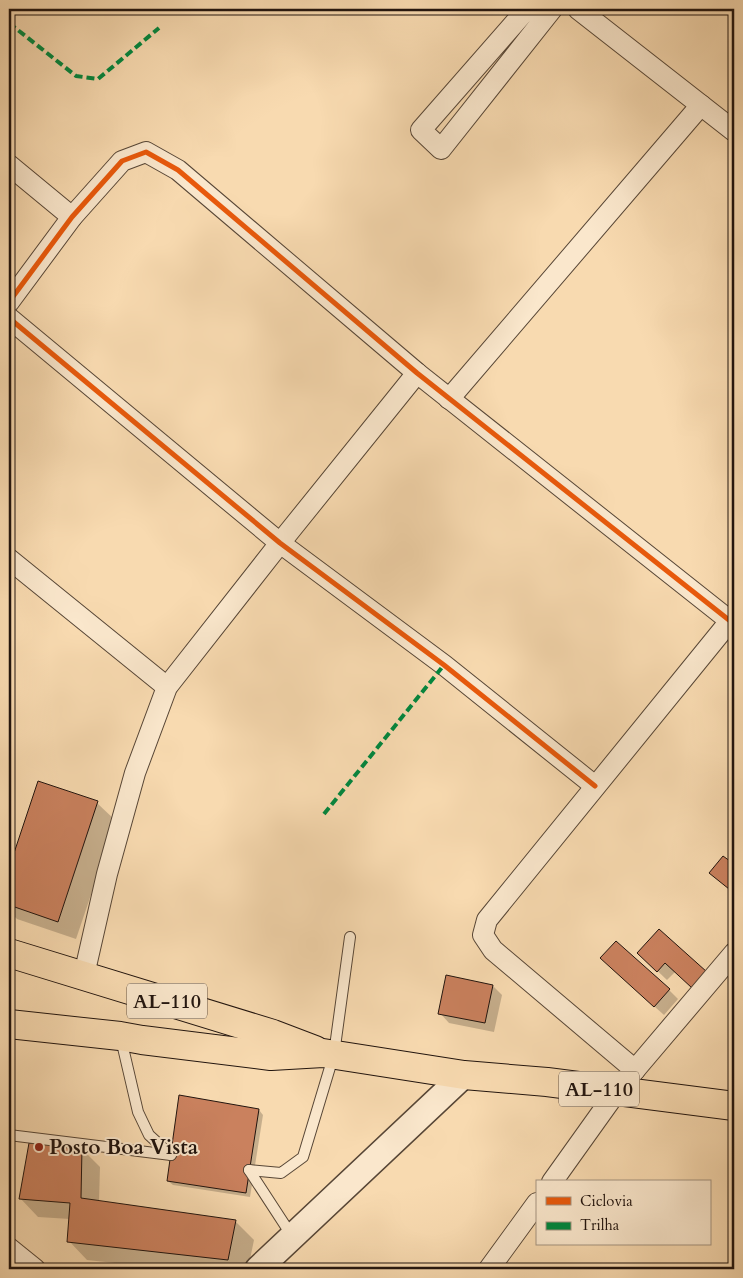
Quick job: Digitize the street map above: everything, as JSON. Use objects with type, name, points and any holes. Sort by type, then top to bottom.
[{"type":"highway","name":"AL-110","points":[[9,953],[273,1034],[329,1054]]},
{"type":"highway","name":"AL-110","points":[[9,1024],[120,1036],[270,1056],[329,1054],[464,1075],[617,1091],[734,1106]]},
{"type":"street","points":[[527,9],[421,130],[441,149],[552,9]]},
{"type":"street","points":[[578,9],[734,131]]},
{"type":"street","points":[[449,398],[701,105]]},
{"type":"street","points":[[9,302],[72,217],[122,161],[146,152],[178,170],[417,373],[732,623],[595,786],[487,920],[483,935],[493,950],[635,1070]]},
{"type":"street","points":[[9,164],[72,217]]},
{"type":"street","points":[[9,318],[280,543],[444,665],[595,786]]},
{"type":"street","points":[[84,976],[106,874],[135,773],[167,687],[417,373]]},
{"type":"street","points":[[9,559],[167,687]]},
{"type":"street","points":[[553,1180],[617,1091],[734,953]]},
{"type":"street","points":[[258,1269],[464,1075]]},
{"type":"street","points":[[490,1269],[536,1204]]},
{"type":"street","points":[[9,1248],[35,1269]]},
{"type":"lane","points":[[293,1237],[249,1170],[281,1172],[302,1157],[329,1054],[350,937]]},
{"type":"lane","points":[[9,1135],[171,1156],[149,1135],[138,1112],[120,1036]]},
{"type":"building","points":[[38,781],[98,801],[58,922],[9,905],[9,868]]},
{"type":"building","points":[[723,856],[734,864],[734,893],[709,873]]},
{"type":"building","points":[[659,929],[707,972],[692,988],[665,963],[657,972],[637,953]]},
{"type":"building","points":[[616,941],[670,989],[654,1007],[600,958]]},
{"type":"building","points":[[446,975],[493,985],[485,1023],[438,1014]]},
{"type":"building","points":[[179,1095],[259,1109],[246,1193],[167,1181]]},
{"type":"building","points":[[29,1143],[82,1147],[81,1198],[236,1220],[228,1260],[67,1242],[70,1203],[19,1199]]},
{"type":"marked path","points":[[9,23],[76,76],[98,79],[159,28]]},
{"type":"marked path","points":[[324,814],[444,665]]},
{"type":"cycle path","points":[[9,302],[72,217],[122,161],[146,152],[178,170],[417,373],[734,624]]},
{"type":"cycle path","points":[[9,318],[280,543],[444,665],[595,786]]},
{"type":"place","name":"Posto Boa Vista","points":[[39,1147]]}]
